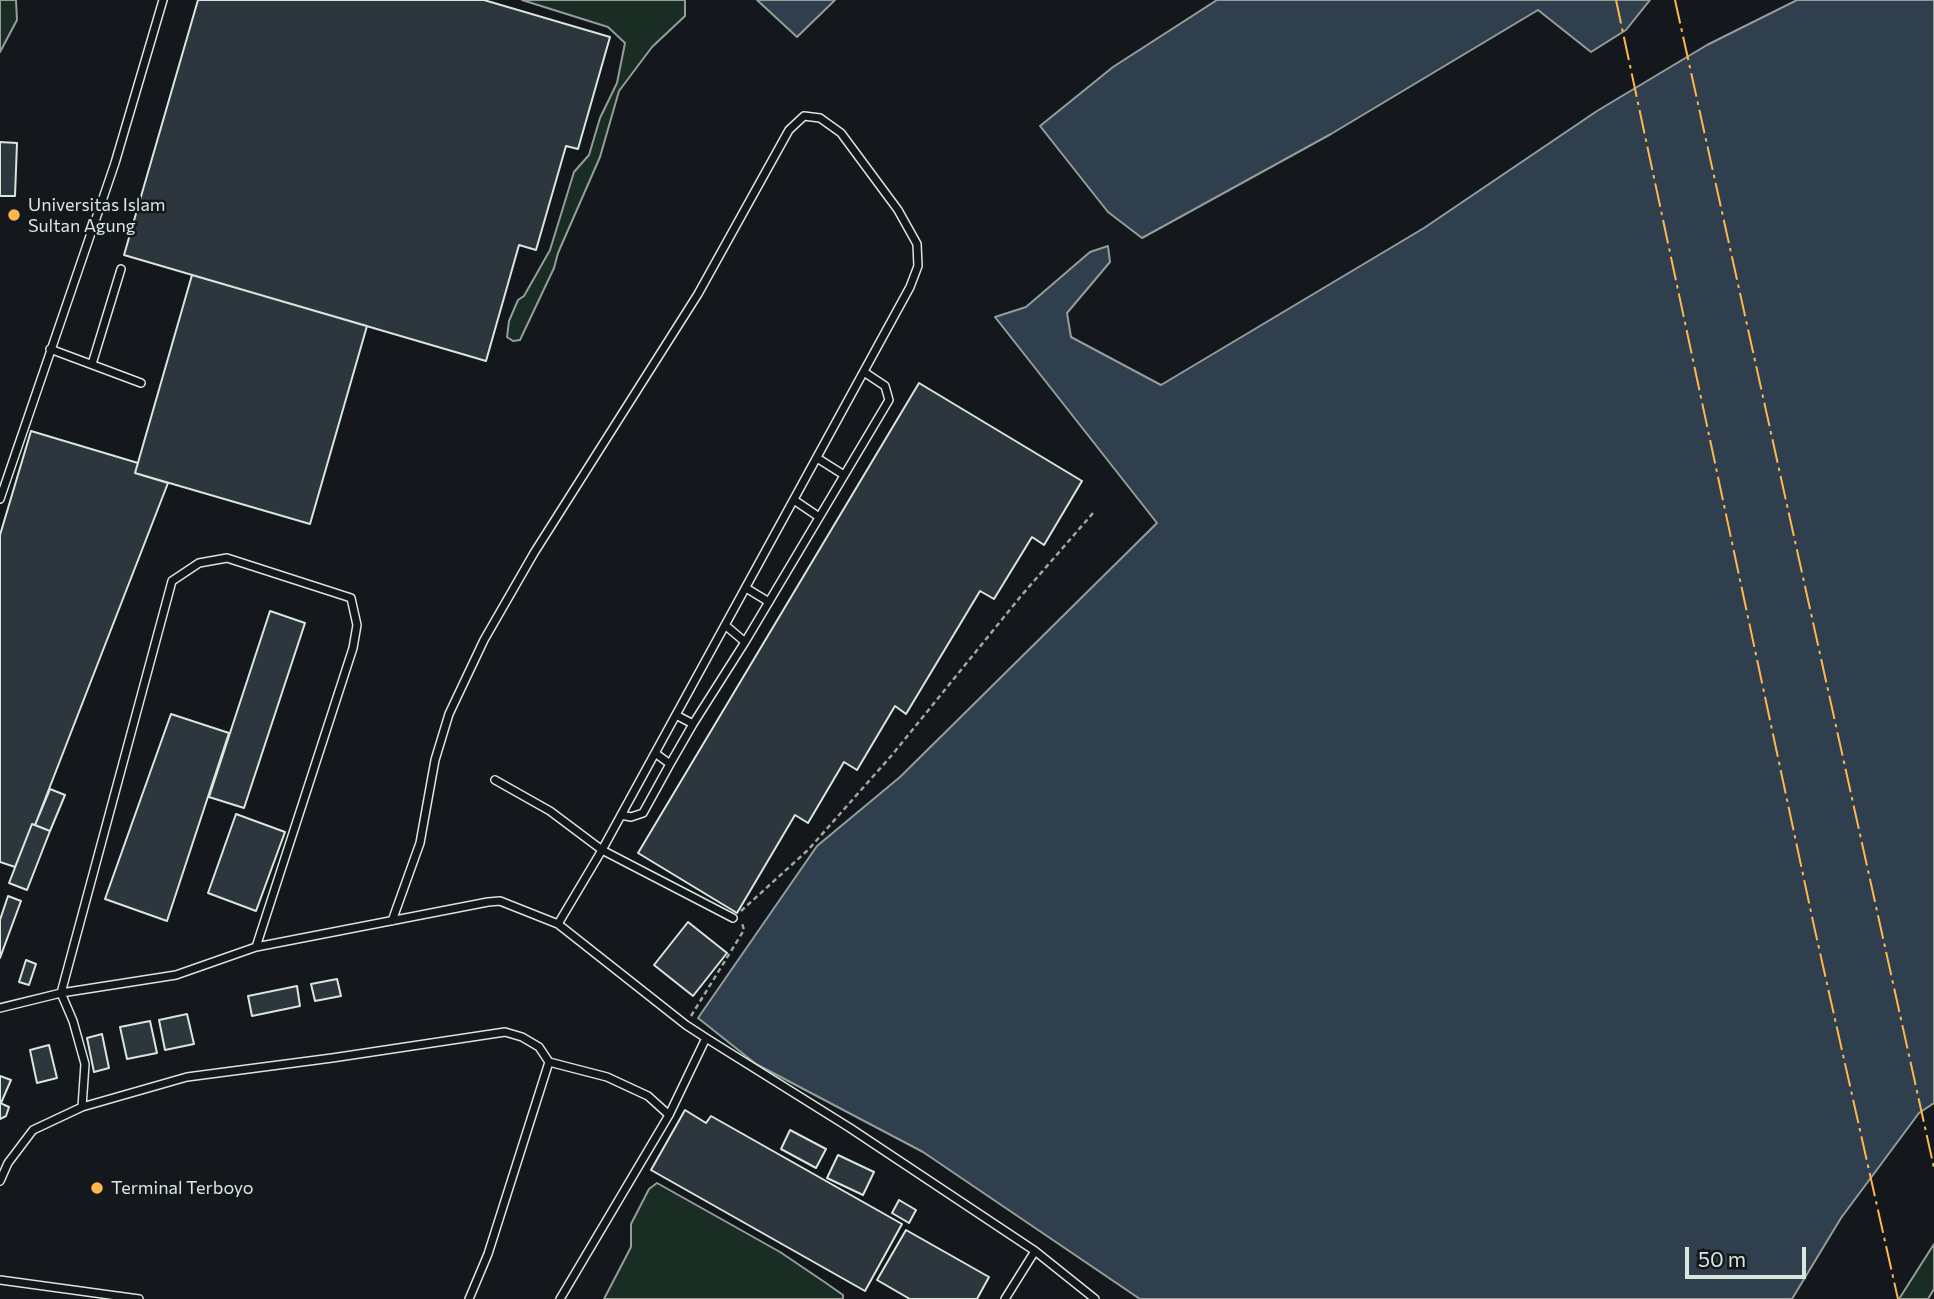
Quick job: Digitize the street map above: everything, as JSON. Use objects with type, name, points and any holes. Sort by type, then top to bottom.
[{"type":"lane","points":[[0,499],[116,163],[163,0]]},
{"type":"lane","points":[[392,921],[420,843],[435,760],[449,714],[484,640],[534,553],[698,294],[789,130],[804,116],[820,118],[841,132],[898,210],[917,244],[918,266],[910,287],[746,588],[602,850],[558,924]]},
{"type":"lane","points":[[92,364],[121,269]]},
{"type":"lane","points":[[50,348],[141,383]]},
{"type":"lane","points":[[621,815],[632,817],[643,813],[693,724],[889,400],[885,386],[864,372]]},
{"type":"lane","points":[[817,458],[844,475]]},
{"type":"lane","points":[[794,500],[820,517]]},
{"type":"lane","points":[[82,1107],[85,1064],[73,1021],[61,993],[172,581],[200,563],[227,558],[351,598],[357,625],[353,648],[256,947]]},
{"type":"lane","points":[[746,588],[769,602]]},
{"type":"lane","points":[[725,625],[745,642]]},
{"type":"lane","points":[[676,715],[693,724]]},
{"type":"lane","points":[[655,753],[670,764]]},
{"type":"lane","points":[[495,780],[550,811],[602,850],[733,918]]},
{"type":"lane","points":[[0,1008],[61,993],[176,975],[256,947],[500,901],[558,924],[686,1025],[850,1128],[1035,1251],[1095,1299]]},
{"type":"lane","points":[[0,1181],[8,1163],[33,1130],[82,1107],[187,1077],[505,1032],[522,1037],[540,1047],[549,1062],[607,1077],[648,1096],[669,1115]]},
{"type":"lane","points":[[560,1299],[669,1115],[706,1038]]},
{"type":"lane","points":[[469,1299],[488,1254],[549,1062]]},
{"type":"lane","points":[[1005,1299],[1035,1251]]},
{"type":"lane","points":[[0,1280],[139,1299]]},
{"type":"path","points":[[686,1025],[744,930],[743,924],[733,918],[808,850],[825,831],[892,755],[1021,596],[1093,513]]},
{"type":"green space","points":[[0,0],[16,0],[17,20],[0,52]]},
{"type":"green space","points":[[522,0],[685,0],[685,16],[652,47],[619,91],[600,157],[554,268],[520,340],[513,341],[507,337],[509,321],[518,300],[524,296],[550,250],[574,172],[589,155],[600,118],[617,83],[625,43],[608,27]]},
{"type":"green space","points":[[657,1183],[780,1252],[843,1295],[843,1299],[604,1299],[631,1247],[631,1224],[649,1189]]},
{"type":"green space","points":[[1934,1244],[1934,1289],[1928,1299],[1899,1299]]},
{"type":"water","points":[[757,0],[835,0],[797,37]]},
{"type":"water","points":[[1217,0],[1650,0],[1626,30],[1591,52],[1538,10],[1331,134],[1142,238],[1108,212],[1040,126],[1113,67]]},
{"type":"water","points":[[1797,0],[1934,0],[1934,1103],[1919,1113],[1841,1218],[1792,1299],[1140,1299],[923,1152],[756,1064],[698,1018],[817,846],[900,777],[1157,523],[995,317],[1026,307],[1090,252],[1108,246],[1110,262],[1067,313],[1071,337],[1161,385],[1424,228],[1597,111],[1707,45]]},
{"type":"building","points":[[198,0],[484,0],[610,37],[578,149],[566,146],[536,250],[519,245],[486,361],[124,255]]},
{"type":"building","points":[[0,142],[17,143],[15,196],[0,196]]},
{"type":"building","points":[[192,275],[367,326],[310,524],[135,473]]},
{"type":"building","points":[[919,383],[1082,481],[1044,545],[1032,537],[994,599],[980,591],[906,714],[895,706],[857,770],[844,762],[808,823],[795,815],[737,913],[638,853]]},
{"type":"building","points":[[31,431],[138,463],[135,473],[168,483],[35,825],[32,824],[15,867],[0,862],[0,535]]},
{"type":"building","points":[[270,611],[305,623],[244,808],[209,797]]},
{"type":"building","points":[[171,714],[229,733],[167,921],[105,899]]},
{"type":"building","points":[[50,789],[65,795],[50,831],[35,825]]},
{"type":"building","points":[[236,814],[285,832],[256,911],[208,893]]},
{"type":"building","points":[[32,824],[50,831],[27,890],[9,883]]},
{"type":"building","points":[[8,896],[21,901],[0,958],[0,920]]},
{"type":"building","points":[[688,922],[727,953],[693,996],[654,965]]},
{"type":"building","points":[[26,960],[36,964],[29,985],[19,982]]},
{"type":"building","points":[[337,979],[341,996],[315,1001],[311,984]]},
{"type":"building","points":[[297,986],[300,1006],[252,1016],[248,996]]},
{"type":"building","points":[[187,1014],[194,1044],[165,1050],[159,1020]]},
{"type":"building","points":[[150,1021],[157,1053],[127,1059],[120,1027]]},
{"type":"building","points":[[102,1034],[109,1068],[94,1072],[87,1038]]},
{"type":"building","points":[[49,1045],[57,1078],[37,1083],[30,1050]]},
{"type":"building","points":[[0,1076],[11,1080],[1,1103],[0,1103]]},
{"type":"building","points":[[0,1103],[9,1107],[6,1116],[0,1119]]},
{"type":"building","points":[[685,1110],[706,1123],[711,1116],[902,1224],[865,1291],[651,1170]]},
{"type":"building","points":[[790,1130],[826,1149],[816,1168],[781,1149]]},
{"type":"building","points":[[838,1155],[874,1172],[863,1195],[827,1178]]},
{"type":"building","points":[[899,1200],[916,1210],[909,1223],[892,1213]]},
{"type":"building","points":[[906,1230],[989,1277],[977,1299],[910,1299],[877,1280]]},
{"type":"power","points":[[1616,0],[1814,926],[1898,1299]]},
{"type":"power","points":[[1675,0],[1934,1168]]},
{"type":"place","name":"Universitas Islam Sultan Agung","points":[[14,215]]},
{"type":"place","name":"Terminal Terboyo","points":[[97,1188]]}]
